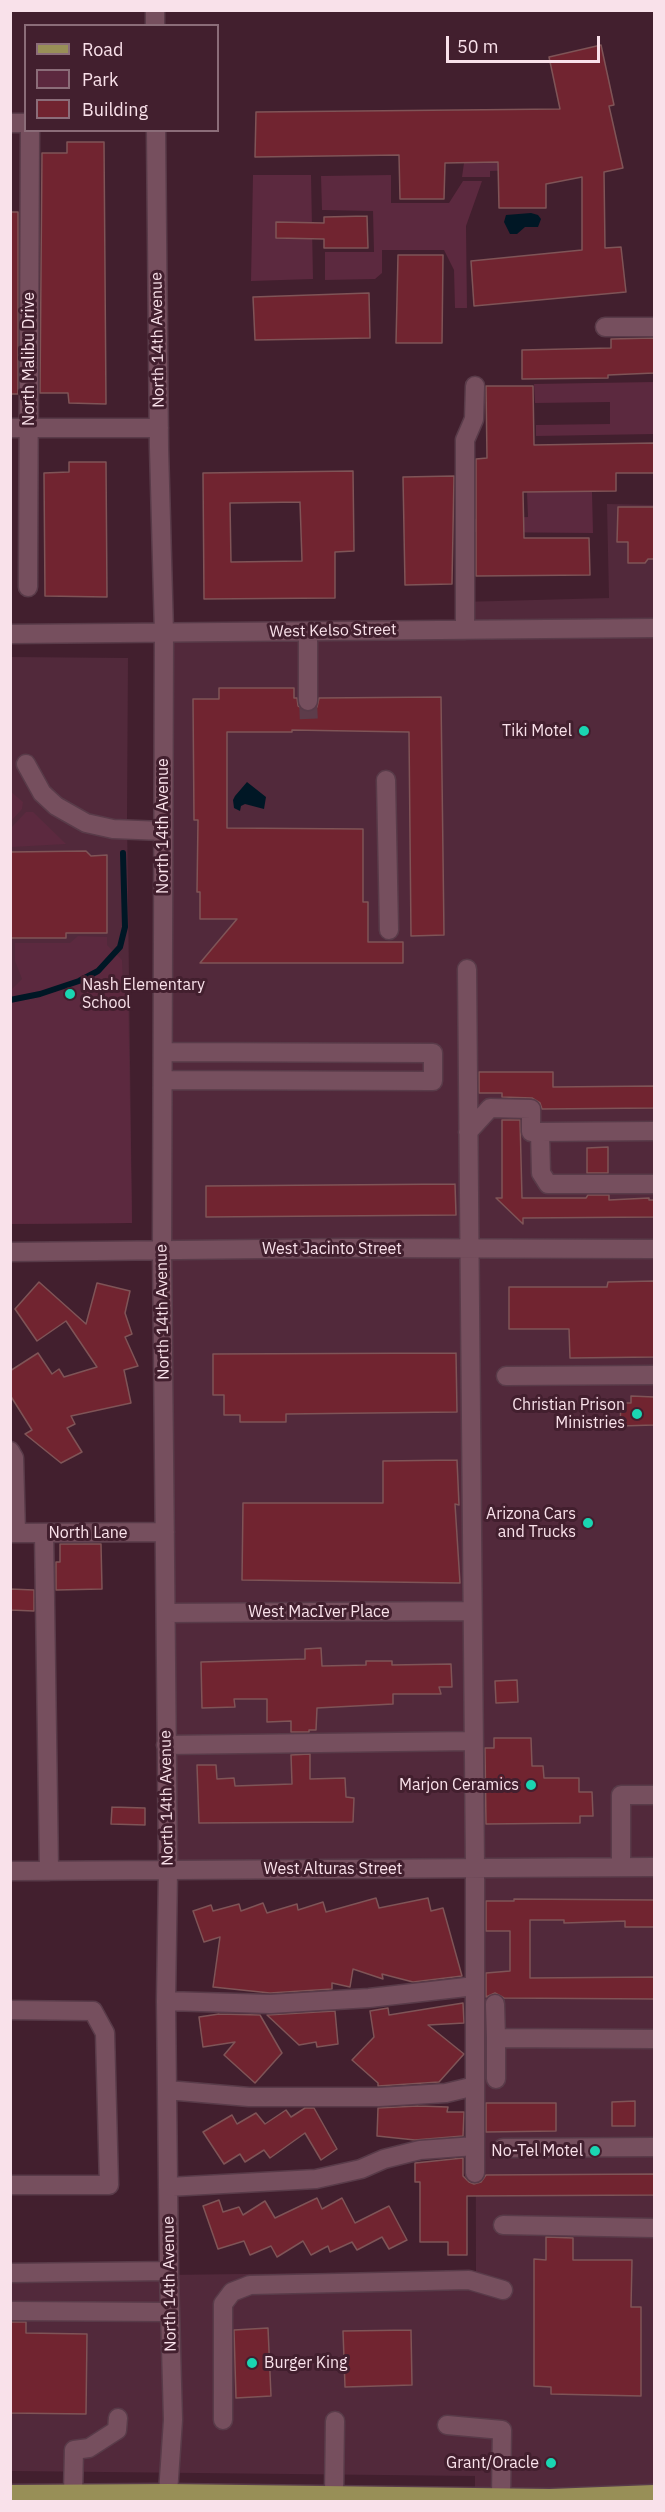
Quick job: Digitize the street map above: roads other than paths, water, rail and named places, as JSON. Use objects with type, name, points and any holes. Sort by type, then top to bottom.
[{"type":"main road","points":[[10,2494],[37,2498],[73,2494],[168,2493],[549,2498],[654,2494]]},
{"type":"street","name":"North Malibu Drive","points":[[28,587],[20,526],[29,428],[30,132]]},
{"type":"street","name":"North 14th Avenue","points":[[156,132],[164,633],[162,1250],[168,1870],[166,2001],[173,2420],[168,2493]]},
{"type":"street","points":[[604,327],[654,327]]},
{"type":"street","points":[[465,630],[465,440],[474,419],[475,386]]},
{"type":"street","points":[[10,428],[159,428]]},
{"type":"street","name":"West Kelso Street","points":[[10,634],[654,628]]},
{"type":"street","points":[[308,632],[309,701]]},
{"type":"street","points":[[26,764],[42,793],[56,806],[86,823],[113,829],[163,831]]},
{"type":"street","points":[[386,780],[389,930]]},
{"type":"street","points":[[467,969],[475,1868],[475,2173]]},
{"type":"street","points":[[163,1052],[433,1053],[433,1081],[163,1080]]},
{"type":"street","points":[[468,1132],[490,1108],[531,1109],[531,1132],[654,1131]]},
{"type":"street","points":[[540,1132],[541,1173],[548,1184],[654,1184]]},
{"type":"street","name":"West Jacinto Street","points":[[10,1252],[654,1249]]},
{"type":"street","points":[[506,1376],[654,1375]]},
{"type":"street","points":[[10,1451],[14,1458],[13,1533]]},
{"type":"street","name":"North Lane","points":[[13,1533],[165,1532]]},
{"type":"street","points":[[45,1533],[49,1871]]},
{"type":"street","name":"West MacIver Place","points":[[166,1613],[471,1611]]},
{"type":"street","points":[[166,1745],[473,1741]]},
{"type":"street","points":[[621,1867],[621,1795],[654,1795]]},
{"type":"street","name":"West Alturas Street","points":[[10,1872],[654,1866]]},
{"type":"street","points":[[166,2001],[270,2004],[369,1998],[475,1986]]},
{"type":"street","points":[[495,2004],[496,2079]]},
{"type":"street","points":[[10,2010],[93,2011],[105,2033],[108,2185],[10,2185]]},
{"type":"street","points":[[496,2038],[654,2039]]},
{"type":"street","points":[[167,2090],[249,2097],[379,2097],[446,2093],[475,2086]]},
{"type":"street","points":[[168,2187],[316,2180],[361,2169],[384,2159],[420,2150],[475,2146]]},
{"type":"street","points":[[503,2148],[654,2147]]},
{"type":"street","points":[[503,2225],[654,2228]]},
{"type":"street","points":[[10,2273],[169,2271]]},
{"type":"street","points":[[223,2420],[223,2304],[232,2292],[250,2285],[469,2280],[503,2290]]},
{"type":"street","points":[[10,2311],[170,2312]]},
{"type":"street","points":[[73,2494],[74,2450],[89,2448],[117,2430],[118,2418]]},
{"type":"street","points":[[334,2495],[335,2421]]},
{"type":"street","points":[[447,2426],[502,2430],[501,2497]]},
{"type":"water","points":[[531,213],[538,215],[541,219],[538,227],[525,227],[517,234],[510,234],[504,222],[506,215]]},
{"type":"water","points":[[247,782],[266,797],[264,809],[245,804],[241,806],[240,811],[234,808],[235,796]]},
{"type":"waterway","points":[[10,1000],[40,994],[79,981],[98,971],[120,947],[125,927],[123,853]]},
{"type":"tunnel","points":[[308,701],[309,724]]},
{"type":"place","name":"Tiki Motel","points":[[584,731]]},
{"type":"place","name":"Nash Elementary School","points":[[70,994]]},
{"type":"place","name":"Christian Prison Ministries","points":[[637,1414]]},
{"type":"place","name":"Arizona Cars and Trucks","points":[[588,1523]]},
{"type":"place","name":"Marjon Ceramics","points":[[531,1785]]},
{"type":"place","name":"No-Tel Motel","points":[[595,2151]]},
{"type":"place","name":"Burger King","points":[[252,2363]]},
{"type":"place","name":"Grant/Oracle","points":[[551,2463]]}]
